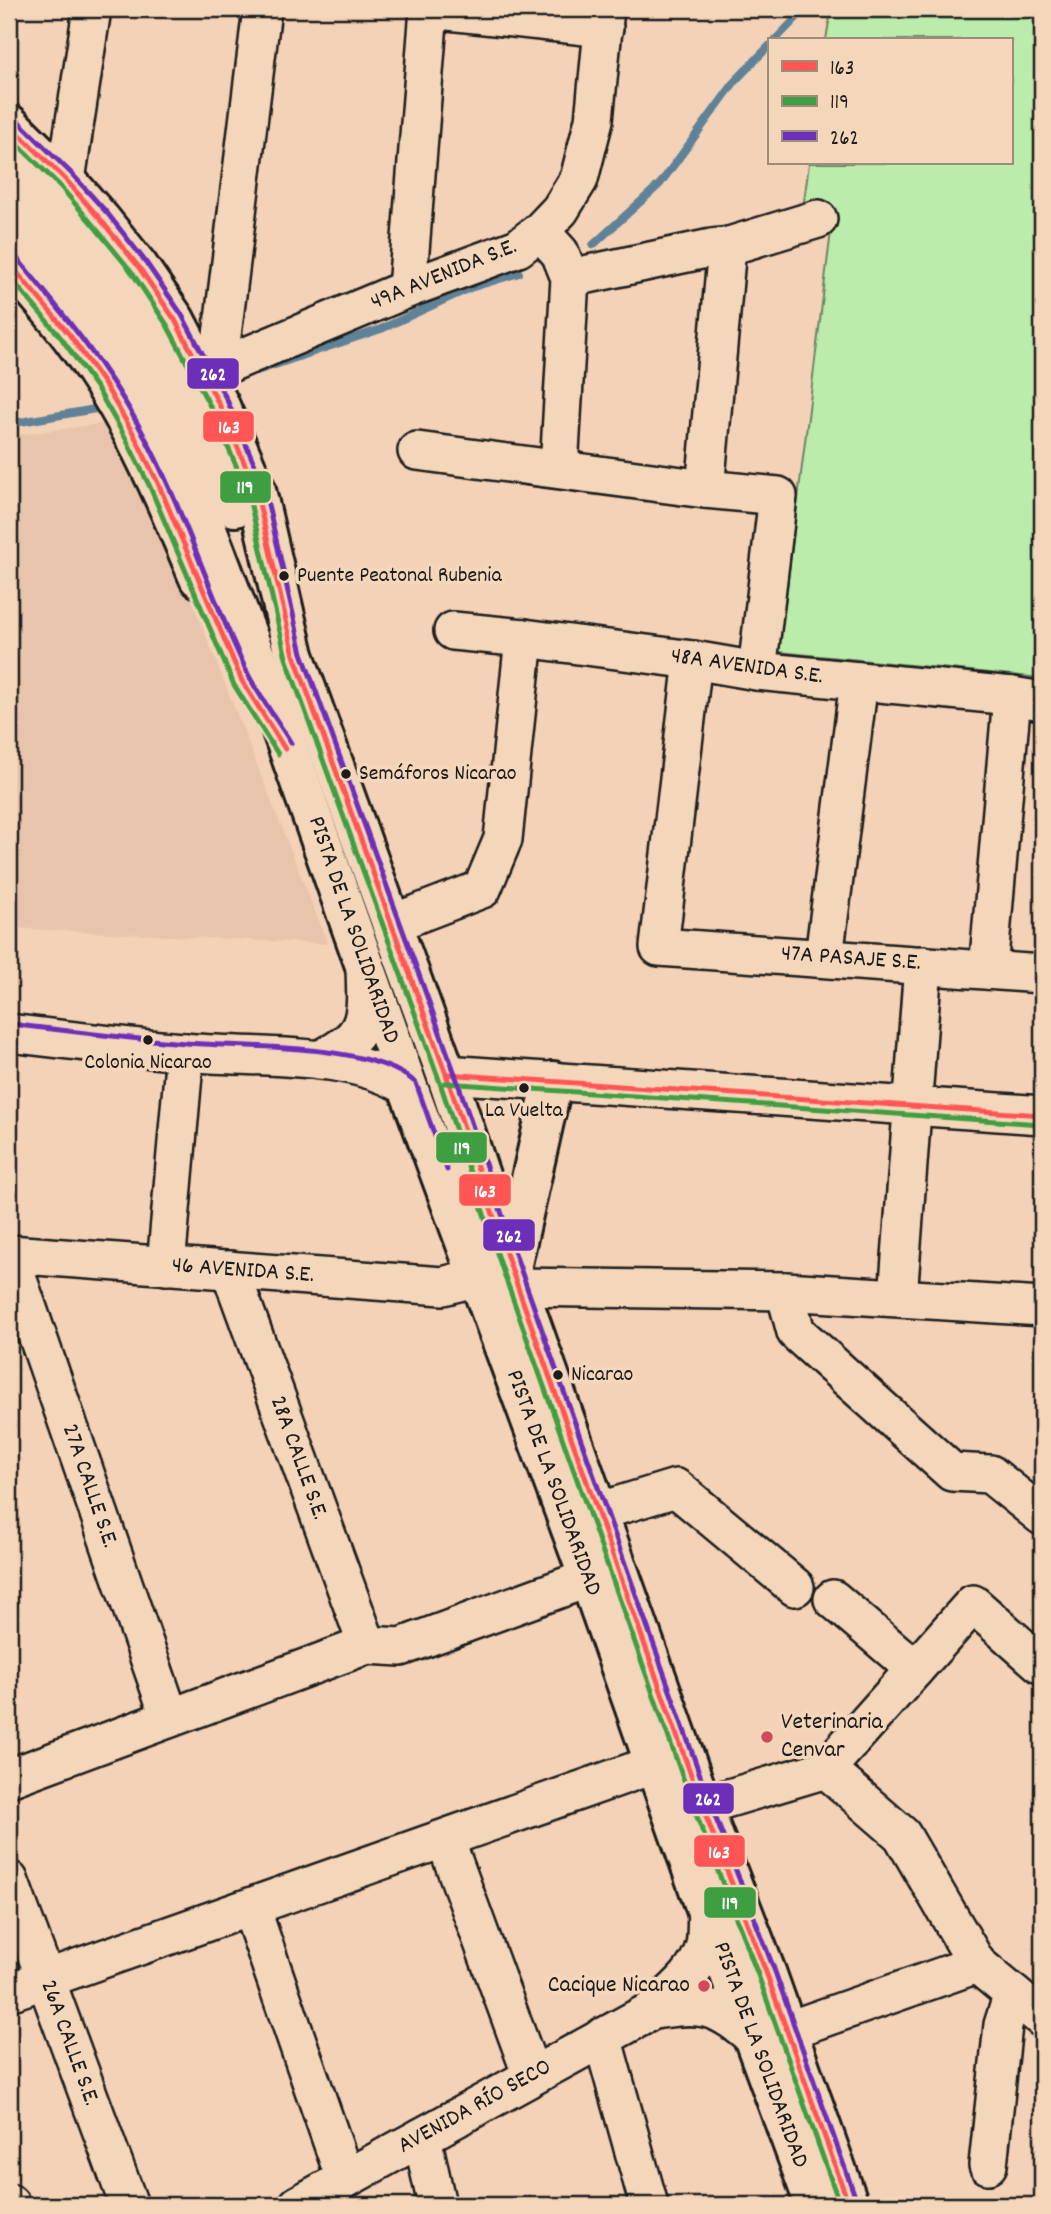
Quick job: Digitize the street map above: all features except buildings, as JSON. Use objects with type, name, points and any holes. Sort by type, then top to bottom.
[{"type":"main road","name":"PISTA DE LA SOLIDARIDAD","points":[[9,124],[66,180],[138,266],[210,369],[219,404],[256,490],[286,625],[330,760],[446,1074],[589,1578],[707,1912],[770,2035],[849,2205]]},
{"type":"main road","points":[[9,174],[53,219],[114,293],[182,401],[204,476]]},
{"type":"main road","points":[[9,215],[55,265],[107,335],[160,424],[204,476]]},
{"type":"main road","name":"PISTA DE LA SOLIDARIDAD","points":[[9,263],[69,334],[105,385],[126,421],[158,483],[242,681],[292,760]]},
{"type":"main road","name":"PISTA DE LA SOLIDARIDAD","points":[[204,476],[286,625]]},
{"type":"main road","name":"PISTA DE LA SOLIDARIDAD","points":[[204,476],[230,587],[408,1087],[502,1277],[597,1512],[702,1806],[766,1972],[770,2035],[815,2205]]},
{"type":"main road","points":[[502,1277],[553,1081]]},
{"type":"street","points":[[66,180],[92,9]]},
{"type":"street","points":[[210,369],[262,9]]},
{"type":"street","points":[[407,289],[429,9],[605,19]]},
{"type":"street","name":"49A AVENIDA S.E.","points":[[210,369],[407,289],[518,248],[540,231],[561,210],[579,179],[594,120],[605,19]]},
{"type":"street","points":[[570,278],[729,246],[817,219]]},
{"type":"street","points":[[540,231],[560,253],[570,278],[559,469]]},
{"type":"street","points":[[705,489],[729,246]]},
{"type":"street","points":[[417,451],[778,496],[757,671]]},
{"type":"street","name":"48A AVENIDA S.E.","points":[[453,631],[693,660],[757,671],[1027,699]]},
{"type":"street","points":[[391,924],[482,889],[503,839],[524,638]]},
{"type":"street","name":"47A PASAJE S.E.","points":[[693,660],[659,947],[1042,974]]},
{"type":"street","points":[[824,957],[859,681]]},
{"type":"street","points":[[988,970],[1027,699]]},
{"type":"street","points":[[319,1060],[342,1049],[356,1037],[363,1022],[366,1002],[365,963]]},
{"type":"street","points":[[898,1297],[923,965]]},
{"type":"street","points":[[9,1033],[185,1052],[319,1060],[378,1072],[408,1087]]},
{"type":"street","points":[[166,1266],[185,1052]]},
{"type":"street","points":[[446,1074],[1042,1115]]},
{"type":"street","name":"46 AVENIDA S.E.","points":[[9,1254],[443,1286],[502,1277],[1042,1307]]},
{"type":"street","name":"27A CALLE S.E.","points":[[9,1254],[170,1717]]},
{"type":"street","name":"28A CALLE S.E.","points":[[230,1270],[367,1645]]},
{"type":"street","points":[[785,1291],[796,1332],[952,1472],[990,1474],[1042,1516]]},
{"type":"street","points":[[597,1512],[676,1488],[795,1587]]},
{"type":"street","points":[[9,1778],[367,1645],[401,1647],[589,1578]]},
{"type":"street","points":[[833,1599],[915,1669]]},
{"type":"street","points":[[702,1806],[826,1769],[974,1604],[1042,1665]]},
{"type":"street","points":[[9,1992],[655,1764]]},
{"type":"street","points":[[826,1769],[902,1835],[977,1964],[1042,2018]]},
{"type":"street","points":[[445,1839],[532,2076]]},
{"type":"street","name":"26A CALLE S.E.","points":[[9,1880],[129,2205]]},
{"type":"street","points":[[251,1908],[345,2179]]},
{"type":"street","name":"AVENIDA RÍO SECO","points":[[298,2205],[653,2010],[679,1987],[699,1960],[705,1945],[707,1912]]},
{"type":"street","points":[[770,2035],[977,1964]]},
{"type":"street","points":[[988,2165],[1003,2025],[1013,1994]]},
{"type":"street","name":"AVENIDA RÍO SECO","points":[[653,2010],[704,2006],[770,2035]]},
{"type":"street","points":[[603,2037],[649,2205]]},
{"type":"street","points":[[422,2137],[437,2205]]},
{"type":"shaded area","points":[[121,421],[328,944],[9,928],[9,436]]},
{"type":"green space","points":[[831,9],[1042,9],[1042,678],[779,652],[833,215],[807,210],[804,202],[809,164],[1012,164],[1012,38],[826,38]]},
{"type":"waterway","points":[[777,38],[805,9]]},
{"type":"waterway","points":[[593,245],[660,184],[736,80],[768,47]]},
{"type":"waterway","points":[[257,371],[381,329],[470,288],[519,273]]},
{"type":"waterway","points":[[9,424],[107,407]]},
{"type":"transit line","name":"262","points":[[15,118],[108,214],[182,315],[227,400],[264,487],[302,653],[454,1071],[519,1265],[710,1803],[774,1969],[857,2202]]},
{"type":"transit line","name":"163","points":[[9,124],[66,180],[101,220],[138,266],[175,320],[219,404],[256,490],[294,655],[446,1074],[511,1268],[702,1806],[766,1972],[849,2205]]},
{"type":"transit line","name":"119","points":[[9,136],[60,186],[131,271],[167,325],[211,408],[248,493],[286,658],[438,1077],[503,1271],[694,1809],[758,1975],[840,2205]]},
{"type":"transit line","name":"262","points":[[16,257],[98,361],[127,405],[170,489],[249,676],[291,743]]},
{"type":"transit line","name":"163","points":[[9,263],[69,334],[105,385],[133,433],[158,483],[242,681],[285,749]]},
{"type":"transit line","name":"119","points":[[9,276],[62,339],[98,390],[125,437],[150,487],[234,685],[278,754]]},
{"type":"transit line","name":"262","points":[[10,1024],[164,1041],[306,1050],[369,1060],[395,1070],[416,1083],[447,1170]]},
{"type":"transit line","name":"163","points":[[446,1074],[1042,1115]]},
{"type":"transit line","name":"119","points":[[445,1083],[1041,1124]]},
{"type":"place","name":"Puente Peatonal Rubenia","points":[[284,576]]},
{"type":"place","name":"Semáforos Nicarao","points":[[346,774]]},
{"type":"place","name":"Colonia Nicarao","points":[[148,1040]]},
{"type":"place","name":"La Vuelta","points":[[524,1088]]},
{"type":"place","name":"Nicarao","points":[[558,1375]]},
{"type":"place","name":"Veterinaria Cenvar","points":[[767,1737]]},
{"type":"place","name":"Cacique Nicarao","points":[[704,1986]]}]
